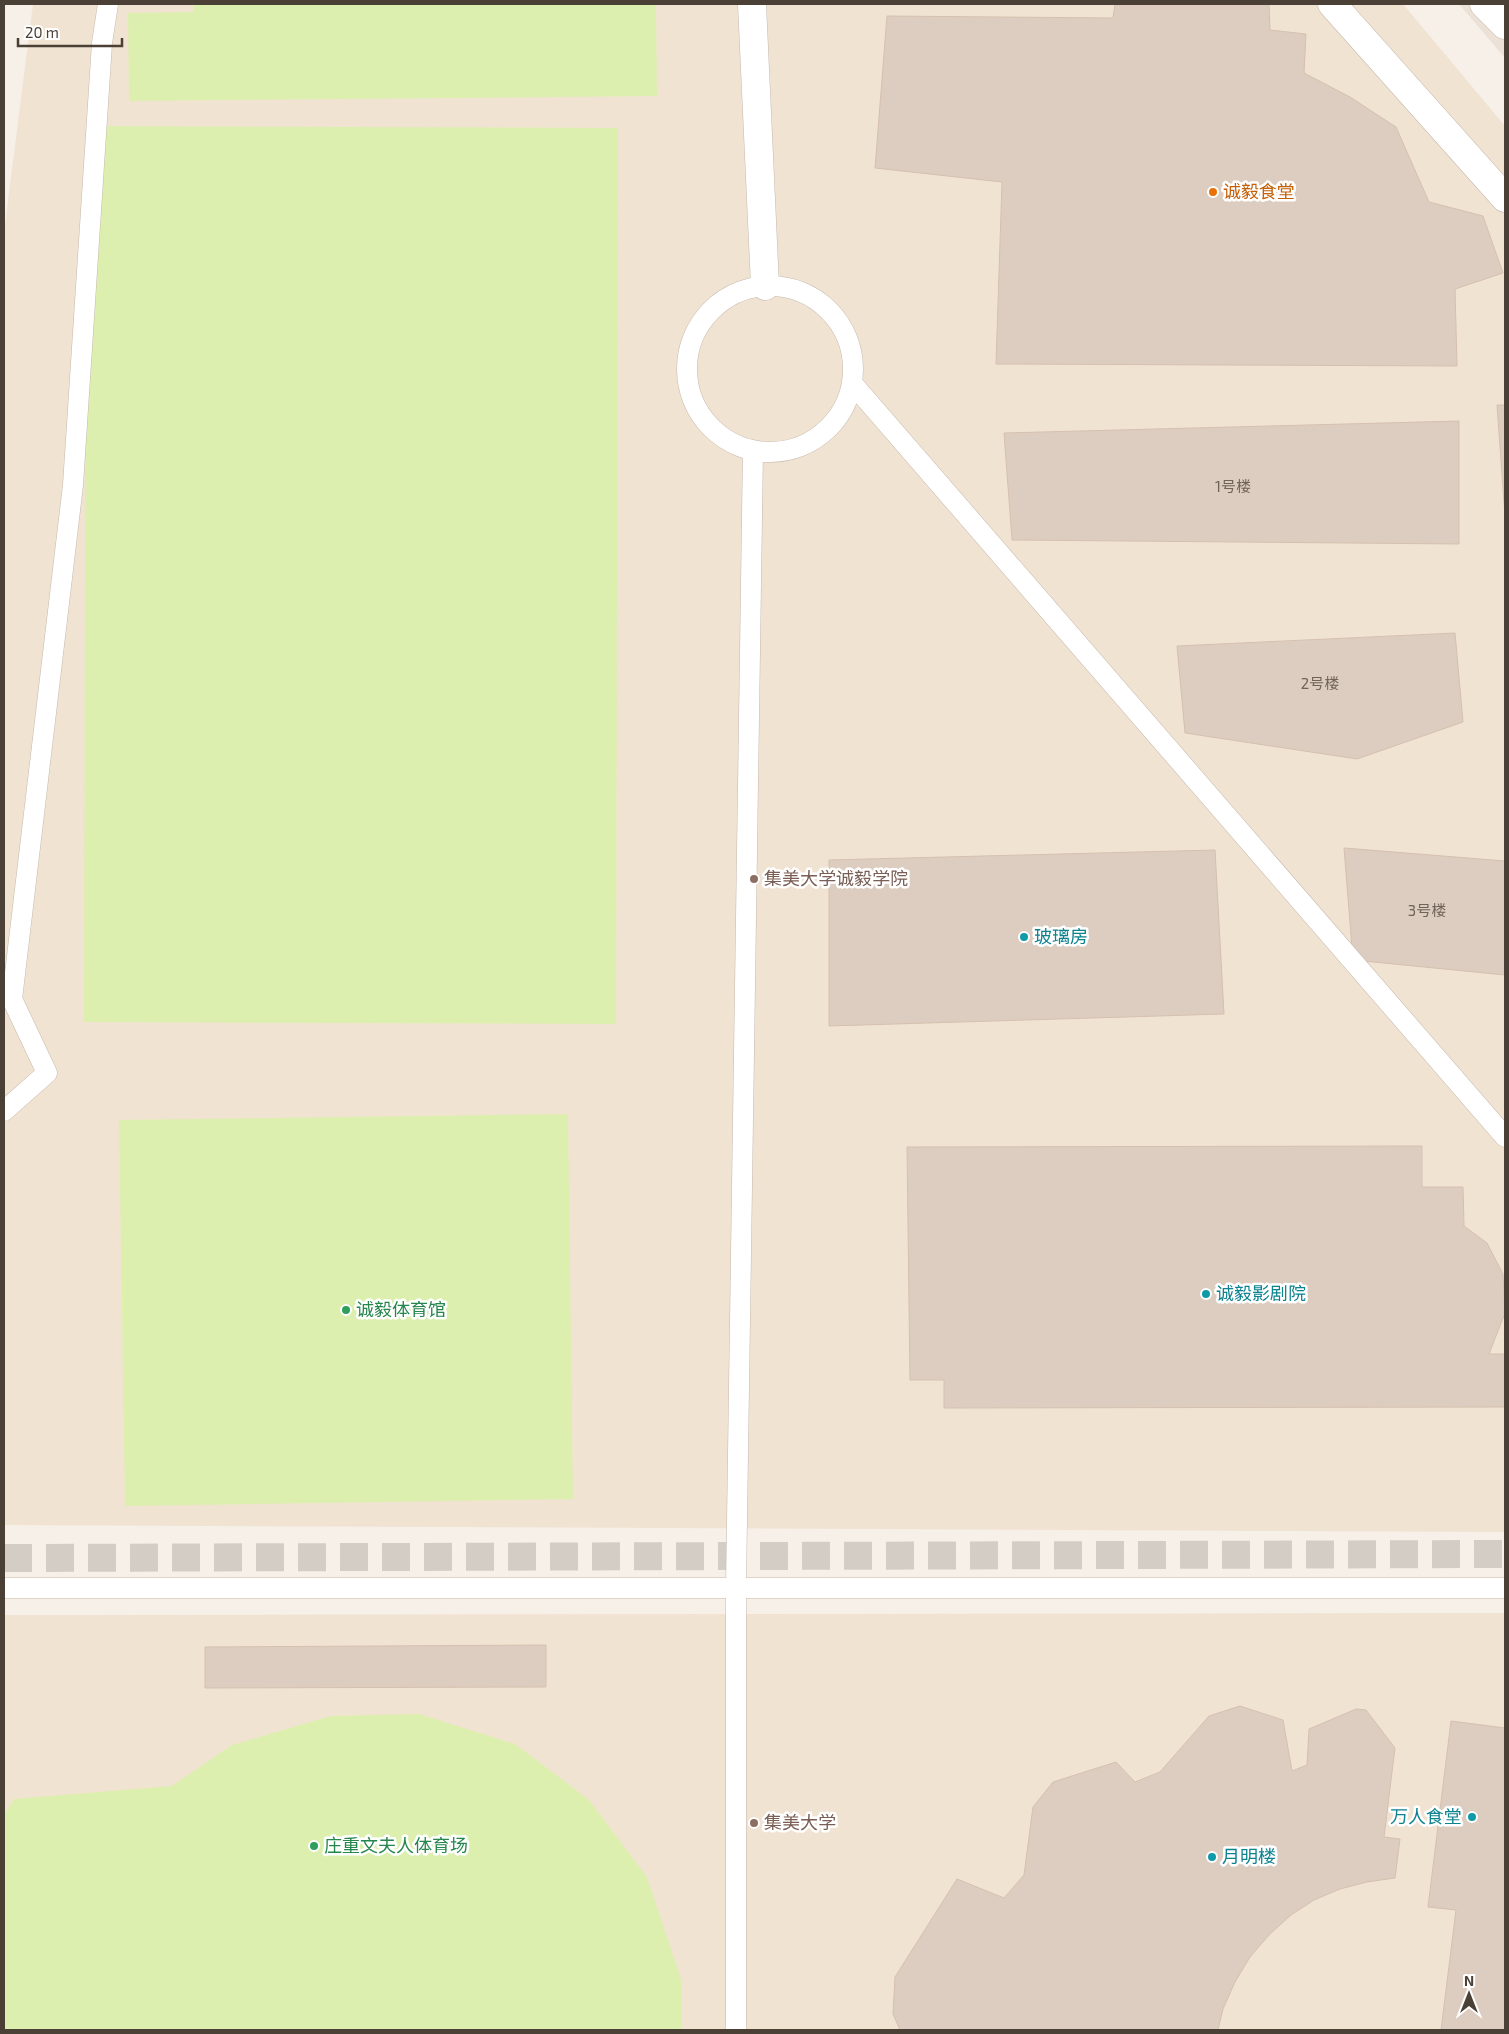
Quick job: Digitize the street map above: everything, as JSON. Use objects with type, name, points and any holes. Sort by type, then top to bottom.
[{"type":"street","points":[[752,4],[765,286]]},
{"type":"street","points":[[1332,4],[1505,198]]},
{"type":"street","points":[[1484,4],[1505,25]]},
{"type":"lane","points":[[4,1111],[47,1074],[12,999],[73,485],[101,53],[108,4]]},
{"type":"lane","points":[[765,286],[790,288],[813,298],[832,314],[846,334],[853,358],[852,383],[843,408],[828,429],[806,444],[780,451],[753,450],[728,441],[708,424],[693,402],[687,376],[689,350],[699,325],[717,305],[739,291],[765,286]]},
{"type":"lane","points":[[852,383],[1505,1137]]},
{"type":"lane","points":[[736,2030],[736,1588],[753,450]]},
{"type":"lane","points":[[4,1588],[1505,1588]]},
{"type":"shaded area","name":"集美大学诚毅学院","points":[[33,4],[1403,4],[1505,126],[1505,1532],[4,1525],[4,232]]},
{"type":"shaded area","points":[[1459,4],[1505,4],[1505,58]]},
{"type":"shaded area","name":"集美大学","points":[[1505,1613],[1505,2030],[4,2030],[4,1615]]},
{"type":"green space","points":[[194,4],[656,4],[657,96],[129,101],[128,13],[194,12]]},
{"type":"green space","points":[[86,126],[618,128],[616,1024],[84,1022]]},
{"type":"green space","name":"诚毅体育馆","points":[[568,1114],[573,1499],[125,1506],[119,1120]]},
{"type":"green space","name":"庄重文夫人体育场","points":[[419,1714],[515,1744],[589,1800],[647,1877],[681,1979],[681,2030],[4,2030],[4,1815],[14,1799],[172,1786],[232,1745],[331,1716]]},
{"type":"building","name":"诚毅食堂","points":[[1115,4],[1269,4],[1270,30],[1306,34],[1304,73],[1350,97],[1396,127],[1429,202],[1483,216],[1503,273],[1455,289],[1457,366],[996,364],[1002,182],[875,168],[887,16],[1113,18]]},
{"type":"building","points":[[1497,405],[1505,405],[1505,516]]},
{"type":"building","points":[[1459,421],[1459,544],[1012,540],[1004,433]]},
{"type":"building","points":[[1455,633],[1463,722],[1357,759],[1185,733],[1177,646]]},
{"type":"building","points":[[1344,848],[1505,861],[1505,975],[1353,960]]},
{"type":"building","name":"玻璃房","points":[[1215,850],[1224,1014],[829,1026],[829,860]]},
{"type":"building","name":"诚毅影剧院","points":[[1422,1146],[1422,1187],[1463,1187],[1464,1226],[1487,1243],[1503,1274],[1505,1313],[1489,1354],[1505,1354],[1505,1407],[944,1408],[944,1380],[910,1380],[907,1147]]},
{"type":"building","points":[[546,1645],[546,1687],[205,1688],[205,1647]]},
{"type":"building","name":"月明楼","points":[[1240,1706],[1283,1720],[1292,1771],[1307,1765],[1309,1729],[1356,1709],[1366,1710],[1395,1748],[1384,1837],[1400,1839],[1395,1878],[1367,1882],[1340,1889],[1314,1900],[1291,1915],[1269,1935],[1250,1957],[1235,1982],[1223,2009],[1218,2030],[900,2030],[893,2014],[895,1977],[957,1879],[1004,1898],[1024,1875],[1033,1807],[1053,1782],[1116,1762],[1135,1782],[1160,1772],[1209,1716]]},
{"type":"building","name":"万人食堂","points":[[1451,1721],[1505,1728],[1505,2030],[1441,2030],[1456,1910],[1428,1907]]},
{"type":"tunnel","points":[[4,1558],[1505,1554]]},
{"type":"place","name":"诚毅食堂","points":[[1213,192]]},
{"type":"place","name":"集美大学诚毅学院","points":[[754,879]]},
{"type":"place","name":"玻璃房","points":[[1024,937]]},
{"type":"place","name":"诚毅影剧院","points":[[1206,1294]]},
{"type":"place","name":"诚毅体育馆","points":[[346,1310]]},
{"type":"place","name":"万人食堂","points":[[1472,1817]]},
{"type":"place","name":"集美大学","points":[[754,1823]]},
{"type":"place","name":"庄重文夫人体育场","points":[[314,1846]]},
{"type":"place","name":"月明楼","points":[[1212,1857]]}]
